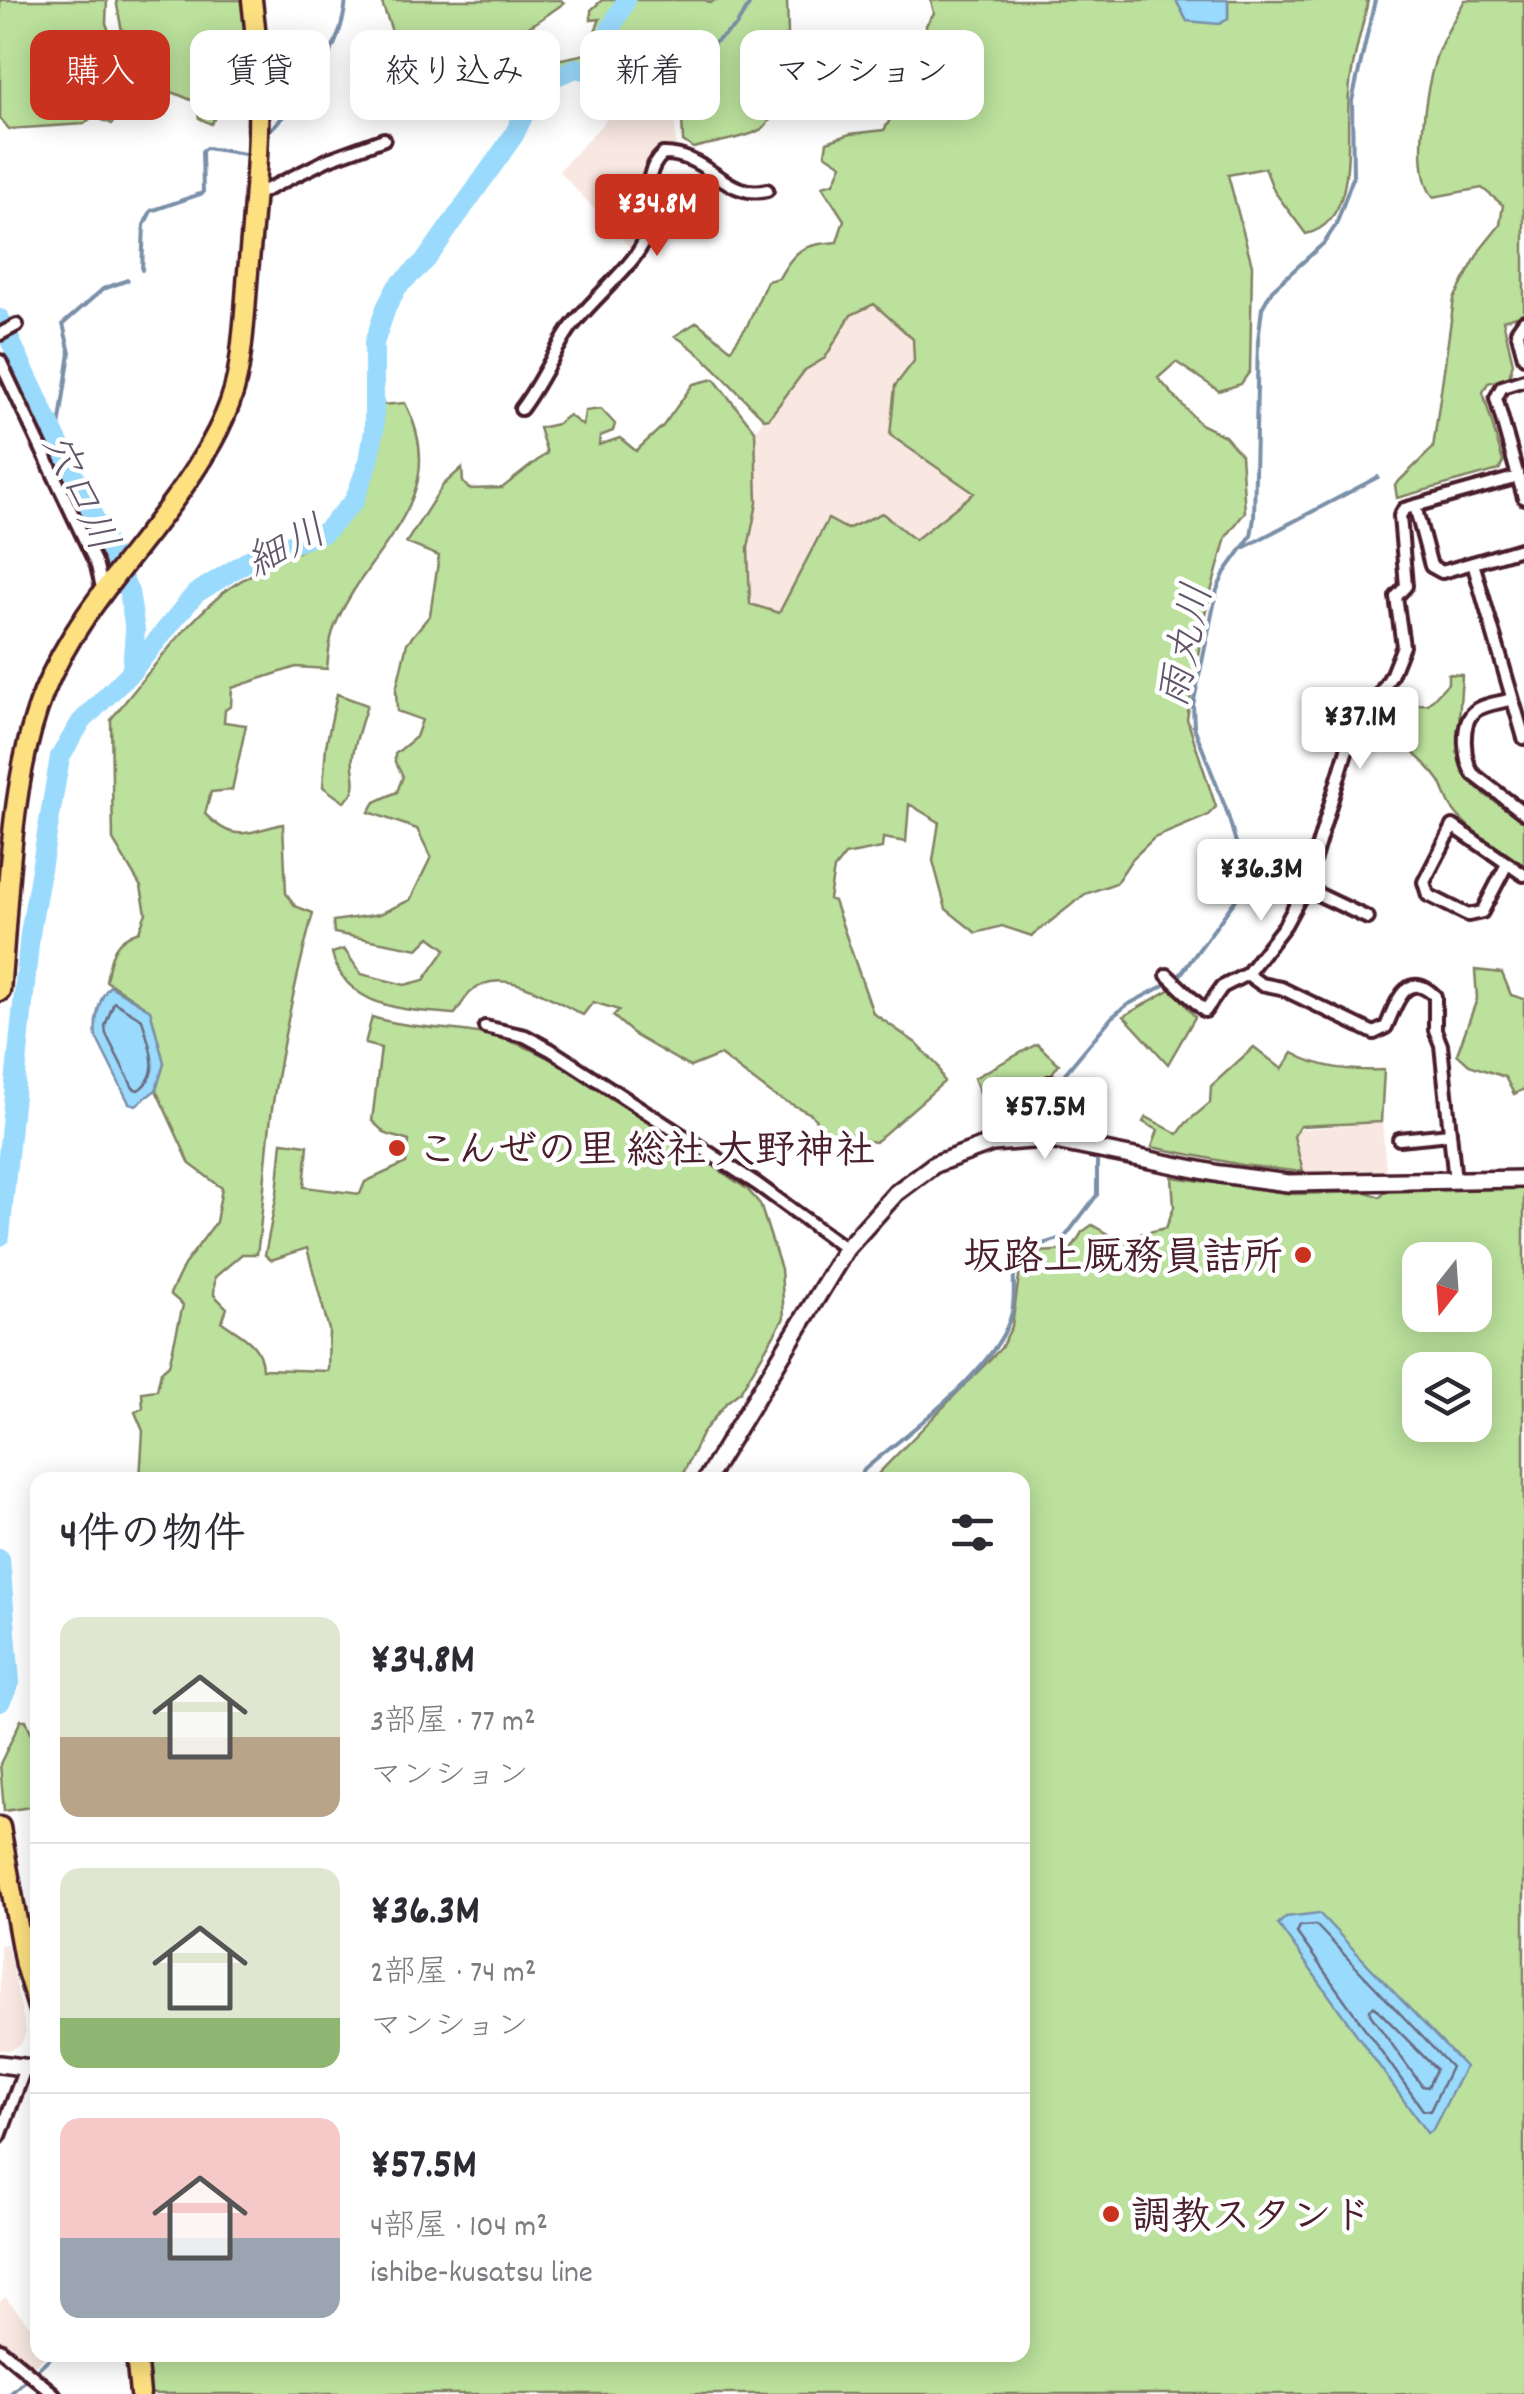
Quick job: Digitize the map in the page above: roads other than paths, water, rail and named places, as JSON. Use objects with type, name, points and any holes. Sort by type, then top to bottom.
[{"type":"main road","points":[[0,991],[18,806],[33,724],[44,691],[66,648],[107,588],[189,479],[220,427],[237,379],[260,117],[260,62],[252,0]]},
{"type":"main road","points":[[711,1472],[846,1250],[896,1193],[935,1164],[992,1143],[1045,1139],[1220,1174],[1288,1183],[1524,1179]]},
{"type":"main road","points":[[0,1827],[3,1860],[30,1979]]},
{"type":"main road","points":[[0,2064],[30,2068]]},
{"type":"main road","points":[[137,2362],[140,2394]]},
{"type":"street","points":[[256,195],[329,159],[384,139]]},
{"type":"street","points":[[521,409],[542,380],[568,331],[644,243],[653,162],[663,154],[680,154],[693,158],[739,190],[752,194],[767,190]]},
{"type":"street","points":[[1524,321],[1517,331],[1524,357]]},
{"type":"street","points":[[0,334],[17,325]]},
{"type":"street","points":[[0,360],[107,588]]},
{"type":"street","points":[[1524,380],[1502,386],[1496,398],[1524,498]]},
{"type":"street","points":[[1171,980],[1205,1011],[1222,987],[1247,974],[1286,925],[1305,888],[1348,746],[1390,676],[1403,646],[1396,596],[1406,586],[1400,516],[1404,509],[1518,476]]},
{"type":"street","points":[[1415,506],[1431,566],[1442,572],[1524,548]]},
{"type":"street","points":[[1473,563],[1524,738]]},
{"type":"street","points":[[1512,699],[1476,709],[1469,718],[1466,752],[1473,774],[1524,813]]},
{"type":"street","points":[[1507,864],[1482,912],[1468,916],[1428,895],[1424,882],[1453,826],[1524,875]]},
{"type":"street","points":[[1305,888],[1368,918]]},
{"type":"street","points":[[1247,974],[1261,984],[1281,988],[1374,1033],[1386,1028],[1402,992],[1414,986],[1426,987],[1435,996],[1435,1030],[1455,1181]]},
{"type":"street","points":[[485,1027],[525,1036],[552,1050],[757,1184],[846,1250]]},
{"type":"street","points":[[1045,1139],[1051,1082]]},
{"type":"street","points":[[1399,1138],[1450,1134]]},
{"type":"street","points":[[0,2136],[30,2070]]},
{"type":"street","points":[[0,2349],[54,2394]]},
{"type":"water","points":[[1176,0],[1228,0],[1228,19],[1219,24],[1187,21]]},
{"type":"water","points":[[110,986],[150,1010],[164,1063],[156,1090],[136,1105],[129,1103],[96,1037],[98,1010]]},
{"type":"water","points":[[1319,1913],[1465,2067],[1432,2131],[1427,2133],[1278,1924],[1286,1917]]},
{"type":"waterway","points":[[271,129],[330,55],[346,0]]},
{"type":"waterway","name":"細川","points":[[0,1236],[30,934],[60,757],[81,722],[132,671],[195,594],[254,557],[325,532],[354,501],[369,461],[374,430],[374,343],[397,287],[426,260],[514,135],[539,83],[576,68],[588,71],[626,0]]},
{"type":"waterway","name":"細川","points":[[720,39],[736,26],[752,0]]},
{"type":"waterway","name":"雨丸川","points":[[1087,1125],[1061,1092],[1062,1077],[1112,1017],[1178,978],[1248,883],[1226,809],[1194,727],[1193,705],[1217,590],[1251,536],[1262,308],[1272,290],[1324,243],[1336,225],[1353,177],[1352,101],[1375,0]]},
{"type":"waterway","points":[[142,270],[144,225],[151,211],[203,193],[202,151],[206,148],[245,154]]},
{"type":"waterway","points":[[57,441],[70,353],[63,324],[103,289],[128,280]]},
{"type":"waterway","name":"穴口川","points":[[0,319],[129,592],[135,630],[132,671]]},
{"type":"waterway","points":[[1245,547],[1378,477]]},
{"type":"waterway","name":"雨丸川","points":[[863,1472],[950,1398],[990,1355],[1012,1312],[1015,1258],[1024,1250],[1065,1237],[1097,1195],[1097,1161]]},
{"type":"waterway","name":"細川","points":[[0,1559],[10,1682],[0,1702]]},
{"type":"waterway","name":"雨丸川","points":[[10,2394],[45,2362]]},
{"type":"place","name":"こんぜの里 総社 大野神社","points":[[397,1148]]},
{"type":"place","name":"坂路上厩務員詰所","points":[[1303,1255]]},
{"type":"place","name":"調教スタンド","points":[[1111,2214]]}]
